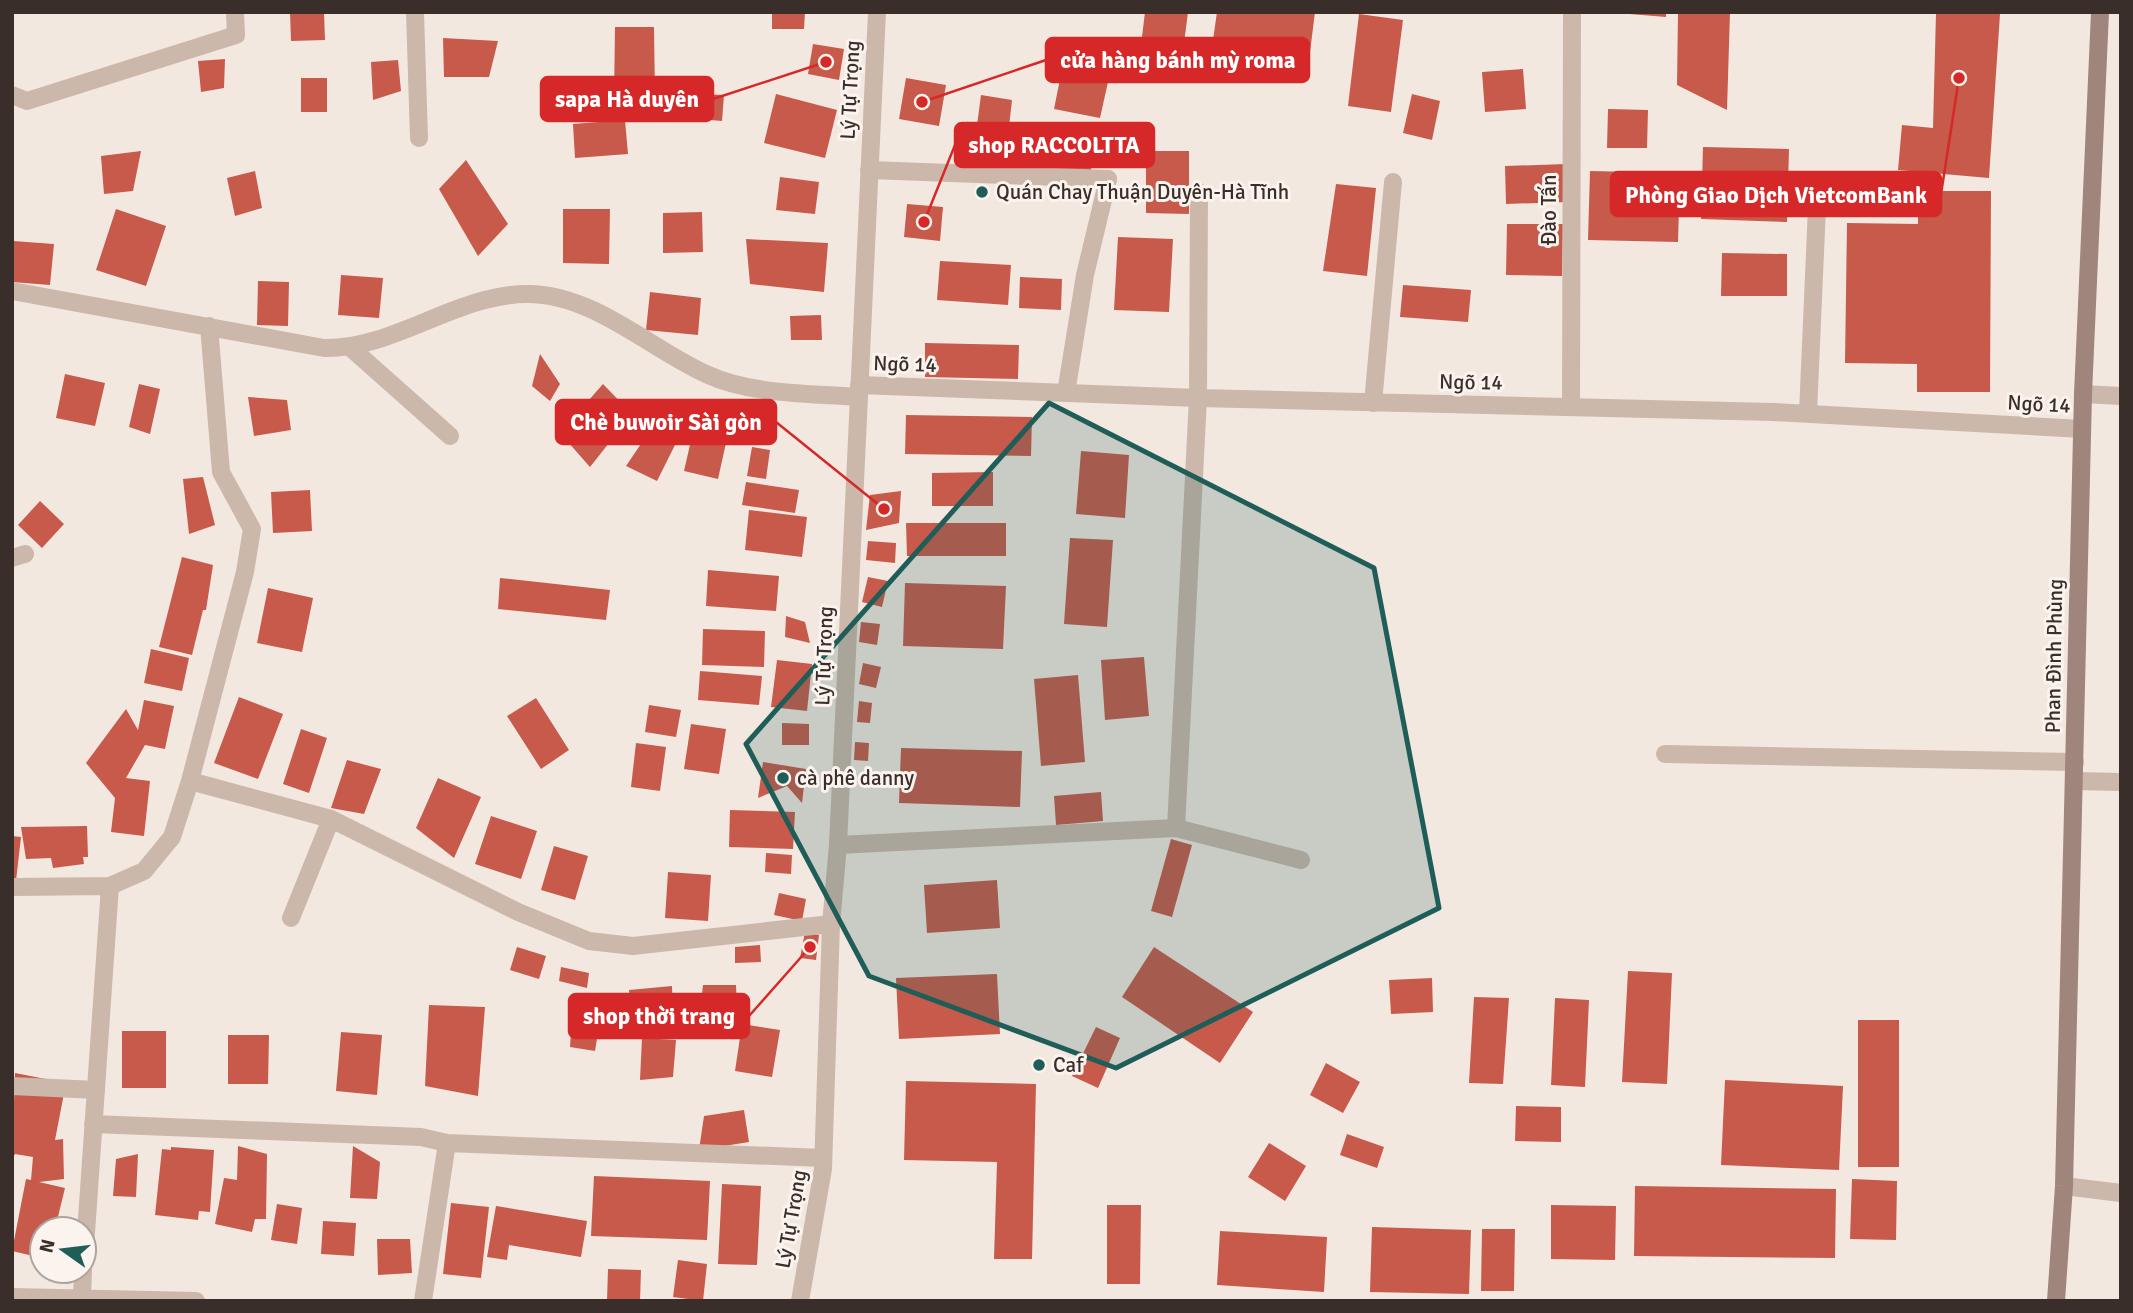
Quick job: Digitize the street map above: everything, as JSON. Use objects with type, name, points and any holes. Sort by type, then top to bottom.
[{"type":"main road","name":"Phan Đình Phùng","points":[[2056,1301],[2064,1186],[2083,394],[2100,12]]},
{"type":"street","points":[[12,95],[27,102],[236,35],[235,12]]},
{"type":"street","points":[[415,12],[419,138]]},
{"type":"street","name":"Lý Tự Trọng","points":[[800,1301],[823,1157],[831,924],[838,845],[877,12]]},
{"type":"street","name":"Đào Tấn","points":[[1571,407],[1572,12]]},
{"type":"street","points":[[869,170],[1108,179],[1085,275],[1066,393]]},
{"type":"street","points":[[1373,403],[1393,181]]},
{"type":"street","points":[[1808,414],[1818,184]]},
{"type":"street","points":[[1176,828],[1198,398],[1199,192]]},
{"type":"street","points":[[12,291],[324,348],[351,348],[450,436]]},
{"type":"street","name":"Ngõ 14","points":[[351,348],[479,302],[528,294],[578,304],[708,375],[759,388],[1066,393],[1808,414],[2082,429]]},
{"type":"street","points":[[12,887],[110,886],[144,871],[172,837],[190,781],[245,572],[252,529],[221,472],[209,326]]},
{"type":"street","points":[[2083,394],[2121,396]]},
{"type":"street","points":[[1665,754],[2075,762]]},
{"type":"street","points":[[190,781],[331,819],[517,912],[589,941],[632,946],[831,924]]},
{"type":"street","points":[[2074,781],[2121,782]]},
{"type":"street","points":[[291,918],[331,819]]},
{"type":"street","points":[[838,845],[1176,828],[1301,859]]},
{"type":"street","points":[[87,1215],[110,886]]},
{"type":"street","points":[[12,1086],[96,1090]]},
{"type":"street","points":[[93,1124],[421,1137],[447,1143],[823,1157]]},
{"type":"street","points":[[423,1301],[447,1143]]},
{"type":"street","points":[[2064,1186],[2121,1193]]},
{"type":"street","points":[[82,1285],[82,1296]]},
{"type":"street","points":[[12,1297],[82,1296],[196,1301]]},
{"type":"highlighted area","points":[[1049,403],[1374,568],[1439,908],[1116,1068],[869,976],[746,744]]},
{"type":"building","points":[[290,12],[324,12],[325,40],[291,41]]},
{"type":"building","points":[[772,12],[805,12],[804,29],[772,29]]},
{"type":"building","points":[[1145,12],[1188,12],[1181,67],[1139,62]]},
{"type":"building","points":[[1217,12],[1315,12],[1308,68],[1211,54]]},
{"type":"building","points":[[1605,12],[1666,12],[1666,17]]},
{"type":"building","points":[[1678,12],[1730,12],[1727,110],[1677,85]]},
{"type":"building","points":[[1936,13],[2000,14],[1989,178],[1898,170],[1902,125],[1933,128]]},
{"type":"building","points":[[1359,14],[1403,20],[1391,112],[1348,106]]},
{"type":"building","points":[[615,27],[654,27],[655,97],[614,98]]},
{"type":"building","points":[[443,38],[498,41],[489,77],[444,77]]},
{"type":"building","points":[[813,44],[844,49],[839,80],[808,74]]},
{"type":"building","points":[[1065,54],[1112,64],[1100,118],[1054,109]]},
{"type":"building","points":[[225,59],[224,88],[201,92],[198,61]]},
{"type":"building","points":[[398,60],[401,91],[373,100],[371,62]]},
{"type":"building","points":[[1523,69],[1526,109],[1485,112],[1482,72]]},
{"type":"building","points":[[301,78],[327,78],[327,112],[301,112]]},
{"type":"building","points":[[906,78],[946,85],[939,126],[899,119]]},
{"type":"building","points":[[701,94],[724,95],[722,121],[699,119]]},
{"type":"building","points":[[776,94],[837,110],[825,158],[764,143]]},
{"type":"building","points":[[1412,94],[1440,101],[1432,140],[1403,133]]},
{"type":"building","points":[[981,95],[1012,100],[1008,136],[976,133]]},
{"type":"building","points":[[1608,109],[1648,110],[1647,148],[1607,148]]},
{"type":"building","points":[[625,120],[628,154],[575,158],[573,124]]},
{"type":"building","points":[[1046,135],[1092,136],[1091,172],[1045,171]]},
{"type":"building","points":[[1703,147],[1789,149],[1787,222],[1701,219]]},
{"type":"building","points":[[141,151],[133,191],[104,194],[101,156]]},
{"type":"building","points":[[1146,151],[1189,151],[1189,214],[1146,213]]},
{"type":"building","points":[[466,160],[508,224],[478,256],[439,189]]},
{"type":"building","points":[[1566,164],[1567,202],[1506,204],[1505,166]]},
{"type":"building","points":[[255,171],[262,208],[235,216],[227,178]]},
{"type":"building","points":[[1590,171],[1680,173],[1678,242],[1588,240]]},
{"type":"building","points":[[780,177],[819,182],[815,214],[776,210]]},
{"type":"building","points":[[1336,184],[1376,188],[1367,276],[1323,271]]},
{"type":"building","points":[[1918,191],[1991,191],[1990,392],[1917,392],[1917,364],[1845,363],[1847,223],[1918,224]]},
{"type":"building","points":[[907,204],[943,207],[940,241],[904,237]]},
{"type":"building","points":[[116,209],[166,226],[146,286],[96,270]]},
{"type":"building","points":[[563,209],[610,209],[609,264],[563,263]]},
{"type":"building","points":[[702,212],[703,252],[663,253],[663,213]]},
{"type":"building","points":[[1507,224],[1563,224],[1562,276],[1506,275]]},
{"type":"building","points":[[1118,237],[1173,239],[1169,312],[1114,310]]},
{"type":"building","points":[[746,239],[828,243],[824,292],[750,284]]},
{"type":"building","points":[[13,241],[54,244],[50,285],[12,282]]},
{"type":"building","points":[[1722,253],[1787,254],[1787,296],[1721,296]]},
{"type":"building","points":[[940,261],[1011,265],[1008,305],[937,300]]},
{"type":"building","points":[[341,275],[383,278],[379,318],[338,315]]},
{"type":"building","points":[[1020,277],[1062,279],[1061,310],[1019,308]]},
{"type":"building","points":[[258,281],[289,282],[288,326],[257,325]]},
{"type":"building","points":[[1403,285],[1471,290],[1468,322],[1400,317]]},
{"type":"building","points":[[650,292],[701,298],[698,335],[646,330]]},
{"type":"building","points":[[821,315],[822,340],[791,340],[790,316]]},
{"type":"building","points":[[925,343],[1019,345],[1018,379],[925,377]]},
{"type":"building","points":[[540,354],[560,384],[550,401],[532,386]]},
{"type":"building","points":[[65,374],[105,383],[95,426],[56,418]]},
{"type":"building","points":[[139,384],[160,389],[150,434],[129,427]]},
{"type":"building","points":[[603,384],[632,414],[590,467],[560,433]]},
{"type":"building","points":[[248,397],[287,400],[291,430],[254,436]]},
{"type":"building","points":[[906,415],[1032,417],[1031,456],[905,454]]},
{"type":"building","points":[[649,432],[675,445],[657,481],[626,466]]},
{"type":"building","points":[[692,436],[726,443],[718,479],[684,471]]},
{"type":"building","points":[[752,447],[770,450],[766,479],[747,476]]},
{"type":"building","points":[[1081,451],[1129,455],[1125,518],[1076,514]]},
{"type":"building","points":[[993,472],[993,506],[932,506],[932,473]]},
{"type":"building","points":[[203,477],[215,525],[189,534],[183,479]]},
{"type":"building","points":[[746,482],[799,490],[795,513],[742,505]]},
{"type":"building","points":[[310,490],[312,531],[273,533],[271,492]]},
{"type":"building","points":[[901,491],[899,523],[866,530],[870,495]]},
{"type":"building","points":[[40,501],[64,524],[42,548],[18,525]]},
{"type":"building","points":[[749,510],[807,517],[802,557],[745,550]]},
{"type":"building","points":[[906,523],[1006,523],[1006,556],[907,556]]},
{"type":"building","points":[[1070,538],[1113,540],[1107,627],[1064,624]]},
{"type":"building","points":[[868,541],[896,543],[895,563],[866,560]]},
{"type":"building","points":[[182,557],[213,565],[206,610],[203,610],[192,655],[159,647]]},
{"type":"building","points":[[708,570],[779,576],[776,611],[706,606]]},
{"type":"building","points":[[868,577],[888,581],[882,607],[862,602]]},
{"type":"building","points":[[500,578],[610,590],[606,620],[498,609]]},
{"type":"building","points":[[905,583],[1006,586],[1003,649],[903,646]]},
{"type":"building","points":[[268,588],[313,598],[302,652],[257,643]]},
{"type":"building","points":[[786,616],[805,622],[810,643],[785,637]]},
{"type":"building","points":[[861,622],[880,624],[877,645],[859,642]]},
{"type":"building","points":[[703,629],[765,631],[764,667],[702,665]]},
{"type":"building","points":[[151,649],[189,658],[182,691],[144,683]]},
{"type":"building","points":[[1144,657],[1149,716],[1105,720],[1101,660]]},
{"type":"building","points":[[777,660],[812,664],[807,711],[771,707]]},
{"type":"building","points":[[863,663],[881,667],[876,688],[859,684]]},
{"type":"building","points":[[700,671],[762,676],[759,705],[698,700]]},
{"type":"building","points":[[1078,675],[1085,762],[1041,766],[1034,679]]},
{"type":"building","points":[[239,697],[283,714],[258,779],[214,763]]},
{"type":"building","points":[[536,698],[569,750],[541,769],[507,716]]},
{"type":"building","points":[[144,700],[174,706],[165,749],[145,745],[126,778],[150,781],[144,836],[111,832],[115,798],[86,763],[126,709],[138,730]]},
{"type":"building","points":[[859,701],[872,703],[870,723],[857,722]]},
{"type":"building","points":[[649,705],[681,710],[676,737],[645,732]]},
{"type":"building","points":[[782,723],[809,724],[809,745],[782,745]]},
{"type":"building","points":[[691,724],[726,729],[719,774],[684,769]]},
{"type":"building","points":[[301,729],[327,738],[309,793],[283,784]]},
{"type":"building","points":[[855,742],[869,743],[868,761],[854,760]]},
{"type":"building","points":[[636,743],[666,747],[660,791],[631,787]]},
{"type":"building","points":[[901,748],[1022,751],[1020,807],[899,803]]},
{"type":"building","points":[[347,760],[381,769],[364,814],[331,808]]},
{"type":"building","name":"cà phê danny","points":[[763,762],[806,769],[802,803],[787,786],[758,798]]},
{"type":"building","points":[[438,778],[481,797],[454,858],[416,828]]},
{"type":"building","points":[[1101,792],[1103,821],[1056,825],[1054,796]]},
{"type":"building","points":[[730,810],[795,812],[793,849],[729,847]]},
{"type":"building","points":[[491,816],[537,831],[521,879],[475,864]]},
{"type":"building","points":[[87,826],[88,857],[83,857],[84,864],[53,868],[51,858],[26,859],[21,827]]},
{"type":"building","points":[[12,836],[21,837],[16,881],[12,881]]},
{"type":"building","points":[[1171,839],[1192,845],[1172,917],[1151,911]]},
{"type":"building","points":[[554,846],[588,856],[575,900],[541,890]]},
{"type":"building","points":[[766,853],[792,855],[791,874],[765,872]]},
{"type":"building","points":[[668,872],[711,875],[708,921],[665,918]]},
{"type":"building","points":[[997,880],[1000,928],[927,933],[924,885]]},
{"type":"building","points":[[779,893],[806,899],[802,921],[774,915]]},
{"type":"building","points":[[805,932],[819,935],[816,960],[800,958]]},
{"type":"building","points":[[760,945],[761,962],[735,963],[735,947]]},
{"type":"building","points":[[517,947],[546,956],[539,979],[510,970]]},
{"type":"building","points":[[1154,947],[1253,1012],[1220,1063],[1122,997]]},
{"type":"building","points":[[561,967],[589,973],[587,988],[559,981]]},
{"type":"building","points":[[1628,971],[1672,973],[1667,1084],[1622,1082]]},
{"type":"building","points":[[997,974],[1000,1034],[899,1039],[896,978]]},
{"type":"building","points":[[1432,978],[1433,1012],[1391,1014],[1389,980]]},
{"type":"building","points":[[703,985],[736,985],[737,1008],[701,1003]]},
{"type":"building","points":[[672,986],[673,1014],[631,1015],[629,990]]},
{"type":"building","points":[[1474,997],[1509,998],[1503,1084],[1469,1083]]},
{"type":"building","points":[[1555,998],[1589,1000],[1585,1087],[1551,1085]]},
{"type":"building","points":[[429,1005],[485,1007],[478,1096],[425,1086]]},
{"type":"building","points":[[572,1016],[600,1020],[595,1051],[570,1047]]},
{"type":"building","points":[[1858,1020],[1899,1020],[1899,1167],[1858,1167]]},
{"type":"building","points":[[742,1024],[780,1030],[772,1077],[735,1071]]},
{"type":"building","points":[[1096,1027],[1120,1038],[1098,1088],[1072,1076]]},
{"type":"building","points":[[122,1031],[166,1031],[166,1088],[122,1088]]},
{"type":"building","points":[[341,1032],[382,1035],[377,1095],[336,1091]]},
{"type":"building","points":[[228,1035],[269,1035],[268,1084],[228,1084]]},
{"type":"building","points":[[642,1038],[676,1040],[673,1077],[640,1080]]},
{"type":"building","points":[[1326,1063],[1360,1082],[1343,1113],[1310,1095]]},
{"type":"building","points":[[15,1073],[66,1083],[55,1140],[63,1139],[64,1179],[39,1182],[65,1188],[58,1215],[28,1215],[28,1255],[12,1251],[26,1179],[31,1180],[33,1157],[15,1154],[12,1160]]},
{"type":"building","points":[[1725,1080],[1843,1086],[1839,1170],[1721,1165]]},
{"type":"building","points":[[906,1081],[1036,1084],[1032,1259],[994,1259],[997,1162],[904,1160]]},
{"type":"building","points":[[1516,1106],[1561,1107],[1561,1142],[1515,1141]]},
{"type":"building","points":[[744,1110],[749,1142],[699,1150],[704,1116]]},
{"type":"building","points":[[1347,1134],[1384,1147],[1377,1168],[1340,1155]]},
{"type":"building","points":[[1269,1143],[1306,1166],[1285,1201],[1248,1177]]},
{"type":"building","points":[[238,1146],[267,1154],[266,1219],[255,1219],[252,1232],[215,1224],[224,1178],[237,1180]]},
{"type":"building","points":[[353,1146],[380,1162],[377,1199],[350,1198]]},
{"type":"building","points":[[171,1147],[214,1150],[210,1212],[199,1211],[198,1220],[155,1215],[162,1149],[171,1150]]},
{"type":"building","points":[[138,1154],[136,1197],[113,1196],[116,1159]]},
{"type":"building","points":[[594,1176],[710,1181],[707,1240],[591,1236]]},
{"type":"building","points":[[1852,1179],[1897,1181],[1896,1240],[1850,1239]]},
{"type":"building","points":[[722,1184],[761,1186],[757,1265],[718,1264]]},
{"type":"building","points":[[1635,1186],[1836,1189],[1835,1258],[1634,1256]]},
{"type":"building","points":[[451,1203],[489,1207],[481,1278],[443,1274]]},
{"type":"building","points":[[277,1204],[302,1208],[297,1244],[271,1240]]},
{"type":"building","points":[[1107,1205],[1141,1205],[1140,1284],[1107,1284]]},
{"type":"building","points":[[1551,1205],[1616,1206],[1615,1260],[1551,1259]]},
{"type":"building","points":[[496,1206],[587,1221],[581,1257],[509,1245],[507,1260],[487,1257]]},
{"type":"building","points":[[323,1221],[356,1223],[354,1256],[321,1254]]},
{"type":"building","points":[[1372,1227],[1471,1230],[1469,1294],[1370,1292]]},
{"type":"building","points":[[1482,1229],[1515,1229],[1514,1291],[1481,1291]]},
{"type":"building","points":[[1220,1231],[1327,1237],[1324,1292],[1217,1285]]},
{"type":"building","points":[[377,1239],[410,1239],[412,1273],[378,1275]]},
{"type":"building","points":[[678,1260],[707,1264],[703,1301],[673,1297]]},
{"type":"building","points":[[608,1269],[641,1270],[640,1301],[607,1301]]},
{"type":"place","name":"sapa Hà duyên","points":[[826,62]]},
{"type":"place","name":"Phòng Giao Dịch VietcomBank","points":[[1959,78]]},
{"type":"place","name":"cửa hàng bánh mỳ roma","points":[[922,102]]},
{"type":"place","name":"Quán Chay Thuận Duyên-Hà Tĩnh","points":[[982,192]]},
{"type":"place","name":"shop RACCOLTTA","points":[[924,222]]},
{"type":"place","name":"Chè buwoir Sài gòn","points":[[884,509]]},
{"type":"place","name":"cà phê danny","points":[[783,778]]},
{"type":"place","name":"shop thời trang","points":[[810,947]]},
{"type":"place","name":"Caf","points":[[1039,1065]]}]
